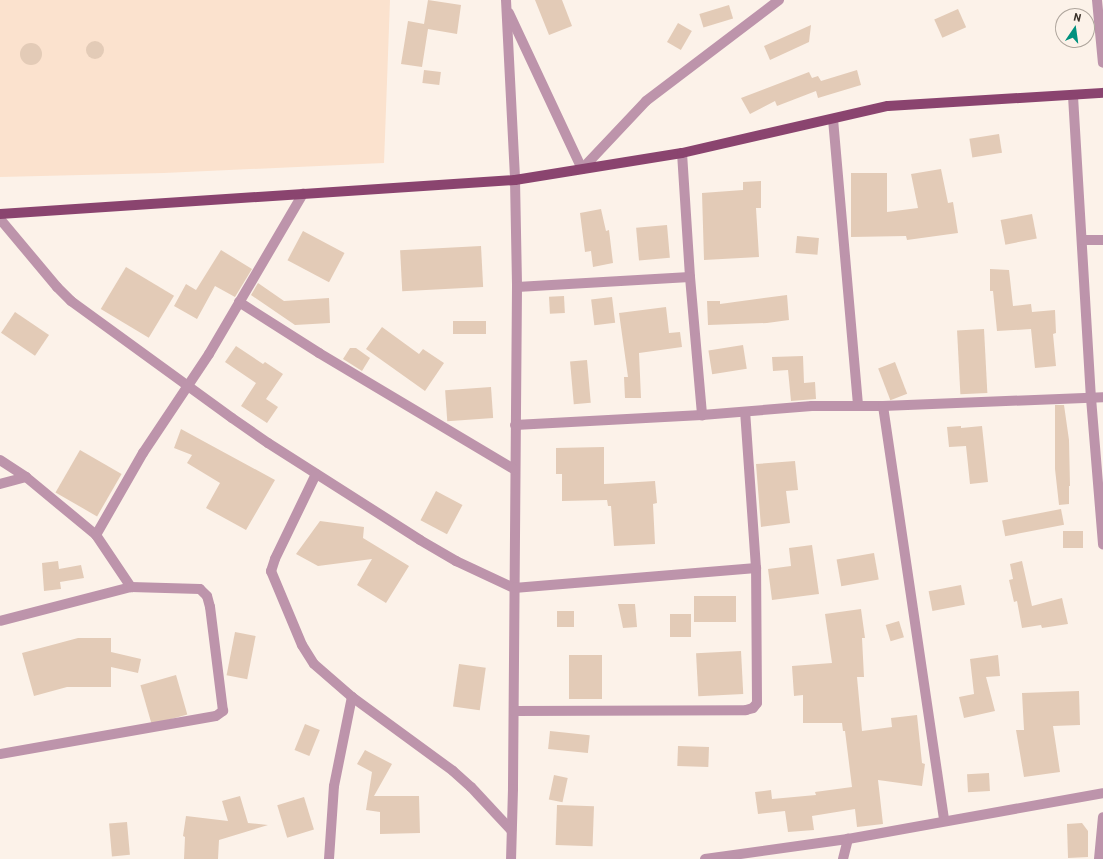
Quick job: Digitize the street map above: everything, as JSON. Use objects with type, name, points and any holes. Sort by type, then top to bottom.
[{"type":"main road","points":[[0,214],[515,180],[682,153],[888,106],[1103,93]]},
{"type":"street","points":[[504,3],[582,169],[646,101],[779,0]]},
{"type":"street","points":[[1097,0],[1103,63]]},
{"type":"street","points":[[504,3],[515,180],[517,287],[514,711],[511,859]]},
{"type":"street","points":[[1073,96],[1083,240],[1091,398],[1103,545]]},
{"type":"street","points":[[833,119],[858,405]]},
{"type":"street","points":[[682,153],[690,277],[702,415]]},
{"type":"street","points":[[96,535],[143,453],[209,354],[303,194]]},
{"type":"street","points":[[0,219],[57,287],[72,300],[268,443],[420,540],[456,560],[514,588],[756,568]]},
{"type":"street","points":[[1083,240],[1103,240]]},
{"type":"street","points":[[517,287],[690,277]]},
{"type":"street","points":[[239,302],[319,353],[515,470]]},
{"type":"street","points":[[515,425],[702,415],[812,406],[883,406],[1103,397]]},
{"type":"street","points":[[883,406],[944,821]]},
{"type":"street","points":[[514,711],[746,710],[753,708],[758,703],[756,568],[745,412]]},
{"type":"street","points":[[0,460],[26,477],[96,535],[131,586]]},
{"type":"street","points":[[316,474],[275,559],[272,571],[302,645],[314,664],[352,698],[453,771],[471,787],[511,830]]},
{"type":"street","points":[[0,484],[26,477]]},
{"type":"street","points":[[0,621],[131,586],[200,589],[207,596],[210,607],[224,711],[216,716],[0,754]]},
{"type":"street","points":[[329,859],[334,786],[352,698]]},
{"type":"street","points":[[705,859],[848,839],[1103,793]]},
{"type":"street","points":[[1099,859],[1103,817]]},
{"type":"street","points":[[843,859],[848,839]]},
{"type":"shaded area","points":[[0,0],[390,0],[384,163],[164,173],[0,177]]},
{"type":"building","points":[[428,0],[461,5],[457,34],[428,29],[422,67],[401,64],[408,21],[424,24]]},
{"type":"building","points":[[535,0],[562,0],[572,26],[549,35]]},
{"type":"building","points":[[729,5],[733,18],[703,27],[699,14]]},
{"type":"building","points":[[958,9],[966,27],[942,38],[934,20]]},
{"type":"building","points":[[678,23],[692,31],[681,50],[667,42]]},
{"type":"building","points":[[811,25],[809,42],[770,60],[764,46]]},
{"type":"building","points":[[95,41],[99,42],[103,46],[103,54],[99,58],[95,59],[91,58],[87,54],[86,50],[87,46],[91,42]]},
{"type":"building","points":[[31,43],[39,46],[42,54],[39,62],[31,65],[23,62],[20,54],[23,46]]},
{"type":"building","points":[[424,70],[441,72],[439,85],[422,83]]},
{"type":"building","points":[[857,70],[861,85],[818,98],[816,91],[777,106],[775,101],[750,114],[741,98],[809,72],[812,78],[818,76],[821,81]]},
{"type":"building","points":[[999,134],[1002,153],[972,157],[969,139]]},
{"type":"building","points":[[941,169],[948,203],[953,202],[958,233],[907,240],[906,236],[851,237],[851,173],[887,173],[887,212],[918,208],[911,174]]},
{"type":"building","points":[[761,181],[761,208],[756,208],[759,257],[704,260],[702,193],[743,190],[743,182]]},
{"type":"building","points":[[601,209],[606,231],[609,230],[613,263],[593,267],[591,251],[585,252],[580,213]]},
{"type":"building","points":[[1032,214],[1037,239],[1005,245],[1001,220]]},
{"type":"building","points":[[667,225],[670,258],[639,261],[636,228]]},
{"type":"building","points":[[303,231],[344,253],[329,282],[288,260]]},
{"type":"building","points":[[797,236],[819,238],[817,255],[796,253]]},
{"type":"building","points":[[481,246],[483,287],[402,291],[400,250]]},
{"type":"building","points":[[221,250],[252,269],[235,297],[215,286],[197,319],[174,306],[186,284],[196,290]]},
{"type":"building","points":[[126,267],[174,296],[149,338],[101,309]]},
{"type":"building","points":[[990,269],[1009,270],[1013,306],[1031,304],[1032,312],[1055,310],[1056,333],[1053,334],[1056,366],[1035,368],[1031,329],[997,331],[993,291],[990,291]]},
{"type":"building","points":[[258,283],[284,301],[329,298],[330,323],[295,325],[251,295]]},
{"type":"building","points":[[787,295],[789,320],[767,323],[708,325],[707,301],[720,301],[720,304]]},
{"type":"building","points":[[564,296],[565,313],[550,314],[549,297]]},
{"type":"building","points":[[612,297],[615,323],[594,325],[591,300]]},
{"type":"building","points":[[666,307],[669,333],[680,332],[682,347],[639,353],[641,398],[625,398],[624,377],[628,377],[619,313]]},
{"type":"building","points":[[15,312],[49,335],[35,356],[1,333]]},
{"type":"building","points":[[453,321],[486,321],[486,334],[453,334]]},
{"type":"building","points":[[382,327],[419,354],[423,349],[444,363],[425,391],[366,349]]},
{"type":"building","points":[[984,329],[987,393],[960,394],[957,330]]},
{"type":"building","points":[[743,345],[747,369],[712,374],[708,350]]},
{"type":"building","points":[[236,346],[263,364],[265,362],[283,374],[266,399],[278,407],[267,423],[241,406],[256,383],[225,362]]},
{"type":"building","points":[[350,348],[356,348],[370,358],[362,371],[343,359]]},
{"type":"building","points":[[803,356],[804,383],[815,382],[816,399],[791,401],[788,370],[773,371],[772,357]]},
{"type":"building","points":[[587,360],[591,403],[574,404],[570,361]]},
{"type":"building","points":[[895,362],[907,394],[890,400],[878,368]]},
{"type":"building","points":[[491,387],[493,418],[447,421],[445,390]]},
{"type":"building","points":[[1055,405],[1064,405],[1069,440],[1069,504],[1059,505],[1055,469]]},
{"type":"building","points":[[961,426],[961,428],[982,426],[988,482],[970,484],[966,446],[949,447],[947,427]]},
{"type":"building","points":[[181,429],[275,480],[246,530],[206,508],[220,483],[187,463],[192,455],[174,448]]},
{"type":"building","points":[[604,447],[604,484],[655,481],[657,503],[653,504],[655,544],[614,546],[611,506],[608,506],[607,500],[562,501],[562,474],[556,474],[556,448]]},
{"type":"building","points":[[80,450],[122,474],[97,516],[56,492]]},
{"type":"building","points":[[795,461],[798,490],[786,491],[790,523],[761,527],[756,464]]},
{"type":"building","points":[[436,491],[462,505],[447,534],[421,520]]},
{"type":"building","points":[[1061,509],[1064,525],[1005,536],[1002,520]]},
{"type":"building","points":[[320,521],[364,527],[363,538],[409,566],[386,603],[357,585],[372,559],[318,566],[296,554]]},
{"type":"building","points":[[1063,531],[1083,531],[1083,548],[1063,548]]},
{"type":"building","points":[[812,545],[819,594],[772,600],[768,569],[791,566],[789,548]]},
{"type":"building","points":[[874,553],[879,580],[841,586],[837,560]]},
{"type":"building","points":[[58,561],[59,569],[81,565],[84,578],[60,582],[61,589],[44,591],[42,563]]},
{"type":"building","points":[[1022,561],[1032,606],[1062,598],[1068,624],[1042,628],[1041,625],[1022,628],[1017,601],[1014,602],[1009,580],[1013,579],[1010,564]]},
{"type":"building","points":[[961,585],[965,605],[932,611],[929,591]]},
{"type":"building","points":[[694,596],[736,596],[736,622],[694,622]]},
{"type":"building","points":[[618,604],[635,604],[637,627],[623,628]]},
{"type":"building","points":[[861,609],[865,638],[862,638],[864,677],[857,677],[862,731],[892,727],[891,718],[917,715],[922,763],[925,764],[922,786],[878,780],[883,824],[857,827],[855,809],[812,816],[814,830],[788,832],[785,811],[758,814],[755,792],[771,790],[772,799],[816,795],[815,792],[852,787],[845,731],[843,731],[842,723],[803,723],[803,695],[794,696],[792,666],[832,663],[825,614]]},
{"type":"building","points":[[557,611],[574,611],[574,627],[557,627]]},
{"type":"building","points":[[670,614],[691,614],[691,637],[670,637]]},
{"type":"building","points":[[899,621],[904,637],[891,641],[886,625]]},
{"type":"building","points":[[235,632],[256,636],[247,679],[227,675]]},
{"type":"building","points":[[78,638],[111,638],[111,652],[141,659],[138,673],[111,667],[111,687],[67,687],[34,696],[22,653]]},
{"type":"building","points":[[741,651],[743,694],[698,696],[696,653]]},
{"type":"building","points":[[569,655],[602,655],[602,699],[569,699]]},
{"type":"building","points":[[998,655],[1000,676],[986,677],[995,711],[964,718],[959,697],[974,694],[970,659]]},
{"type":"building","points":[[459,664],[486,668],[480,710],[453,707]]},
{"type":"building","points":[[176,675],[187,714],[152,725],[140,685]]},
{"type":"building","points":[[1079,691],[1080,725],[1053,726],[1060,772],[1024,777],[1016,730],[1024,730],[1022,693]]},
{"type":"building","points":[[305,724],[320,730],[309,756],[295,750]]},
{"type":"building","points":[[550,731],[590,735],[588,753],[548,749]]},
{"type":"building","points":[[678,746],[709,747],[708,767],[677,766]]},
{"type":"building","points":[[365,750],[392,764],[374,796],[419,796],[420,833],[380,834],[380,812],[366,810],[372,772],[357,764]]},
{"type":"building","points":[[989,773],[990,791],[968,792],[967,774]]},
{"type":"building","points":[[554,775],[568,778],[562,802],[549,799]]},
{"type":"building","points":[[240,796],[248,823],[268,825],[219,840],[218,859],[184,859],[185,837],[183,836],[186,816],[228,821],[222,801]]},
{"type":"building","points":[[304,797],[314,830],[287,838],[277,805]]},
{"type":"building","points":[[557,805],[594,806],[593,846],[556,845]]},
{"type":"building","points":[[127,822],[130,855],[112,856],[109,824]]},
{"type":"building","points":[[1082,823],[1088,831],[1088,857],[1068,858],[1067,824]]}]
